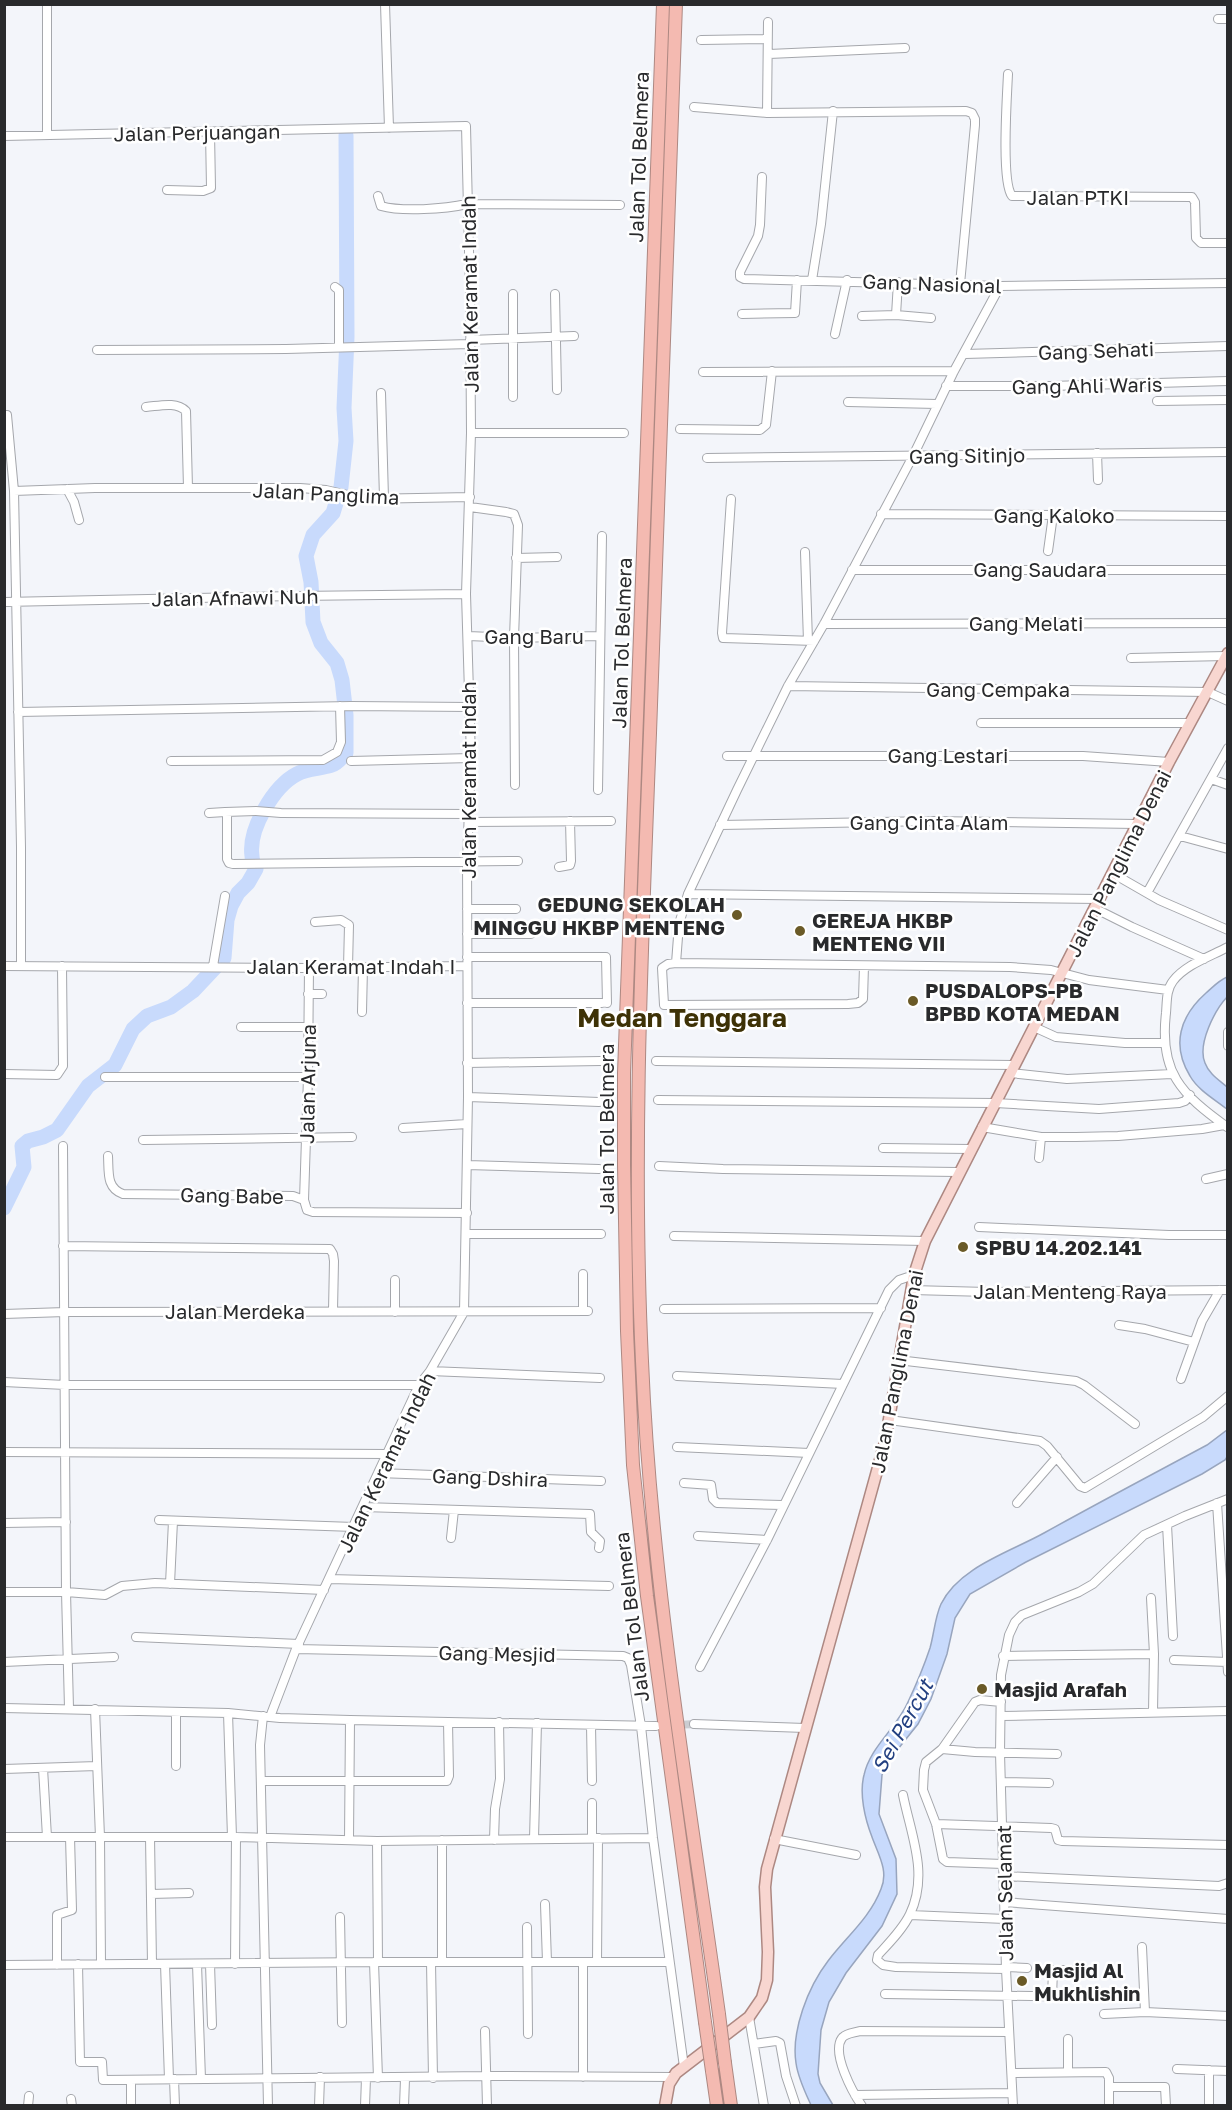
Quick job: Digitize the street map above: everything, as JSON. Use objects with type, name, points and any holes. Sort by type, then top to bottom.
[{"type":"highway","name":"Jalan Tol Belmera","points":[[663,4],[624,1073],[627,1331],[633,1464],[650,1618],[717,2106]]},
{"type":"highway","name":"Jalan Tol Belmera","points":[[676,4],[645,856],[638,1074],[637,1202],[642,1363],[658,1562],[731,2106]]},
{"type":"main road","name":"Jalan Panglima Denai","points":[[673,2077],[749,2017],[762,1998],[767,1980],[768,1952],[765,1887],[774,1839],[890,1420],[898,1360],[914,1275],[925,1241],[1096,903],[1227,655]]},
{"type":"main road","points":[[665,2106],[673,2077]]},
{"type":"street","points":[[47,4],[47,134]]},
{"type":"street","points":[[385,4],[389,129]]},
{"type":"street","points":[[1218,19],[1227,19]]},
{"type":"street","points":[[767,113],[768,21]]},
{"type":"street","points":[[701,40],[768,39]]},
{"type":"street","points":[[769,54],[905,48]]},
{"type":"street","name":"Jalan PTKI","points":[[1008,74],[1008,188],[1012,196],[1192,197],[1195,202],[1198,241],[1227,243]]},
{"type":"street","points":[[694,107],[767,113],[833,111],[966,111],[972,113],[975,125],[960,284]]},
{"type":"street","points":[[812,280],[821,224],[833,111]]},
{"type":"street","name":"Jalan Keramat Indah","points":[[268,2106],[260,1745],[266,1716],[419,1385],[464,1312],[468,1097],[467,861],[471,758],[466,594],[471,433],[466,126],[389,129]]},
{"type":"street","name":"Jalan Perjuangan","points":[[4,136],[389,129]]},
{"type":"street","points":[[167,190],[203,191],[211,188],[210,132]]},
{"type":"street","name":"Gang Nasional","points":[[762,177],[758,236],[740,272],[740,277],[746,279],[1000,286],[1227,283]]},
{"type":"street","points":[[378,196],[379,203],[384,207],[450,208],[467,204],[620,205]]},
{"type":"street","points":[[742,314],[795,314],[797,280]]},
{"type":"street","points":[[835,334],[847,280]]},
{"type":"street","points":[[896,315],[898,282]]},
{"type":"street","points":[[676,963],[679,924],[688,894],[720,825],[811,641],[824,624],[1000,286]]},
{"type":"street","points":[[335,287],[339,291],[340,347]]},
{"type":"street","points":[[513,294],[513,397]]},
{"type":"street","points":[[555,294],[556,390]]},
{"type":"street","points":[[862,316],[896,315],[931,318]]},
{"type":"street","points":[[97,350],[352,347],[574,336]]},
{"type":"street","name":"Gang Sehati","points":[[965,354],[1227,346]]},
{"type":"street","points":[[680,429],[760,430],[764,428],[772,371]]},
{"type":"street","points":[[703,372],[954,371]]},
{"type":"street","name":"Gang Ahli Waris","points":[[946,386],[1050,386],[1227,381]]},
{"type":"street","points":[[381,393],[384,498]]},
{"type":"street","points":[[1157,401],[1227,400]]},
{"type":"street","points":[[848,402],[937,404]]},
{"type":"street","points":[[147,407],[181,406],[186,411],[188,488]]},
{"type":"street","points":[[4,416],[7,416],[14,490],[21,966]]},
{"type":"street","points":[[471,433],[624,433]]},
{"type":"street","name":"Gang Sitinjo","points":[[707,458],[1227,452]]},
{"type":"street","points":[[1097,453],[1098,480]]},
{"type":"street","name":"Jalan Panglima","points":[[14,490],[300,488],[364,499],[470,502],[514,514],[518,525],[516,558]]},
{"type":"street","points":[[67,489],[74,502],[79,520]]},
{"type":"street","points":[[731,500],[723,638],[811,641]]},
{"type":"street","name":"Gang Kaloko","points":[[881,514],[1227,516]]},
{"type":"street","points":[[1048,551],[1053,515]]},
{"type":"street","points":[[598,790],[602,536]]},
{"type":"street","points":[[805,552],[811,641]]},
{"type":"street","points":[[515,785],[516,558],[556,557]]},
{"type":"street","name":"Gang Saudara","points":[[852,570],[1227,570]]},
{"type":"street","name":"Jalan Afnawi Nuh","points":[[4,602],[466,594]]},
{"type":"street","name":"Gang Melati","points":[[824,624],[1227,623]]},
{"type":"street","name":"Gang Baru","points":[[468,636],[514,638],[599,636]]},
{"type":"street","points":[[1131,658],[1227,655]]},
{"type":"street","name":"Gang Cempaka","points":[[788,686],[1208,692]]},
{"type":"street","points":[[1208,692],[1227,701]]},
{"type":"street","points":[[18,711],[341,706],[470,707]]},
{"type":"street","points":[[171,761],[323,760],[338,752],[341,742],[341,706]]},
{"type":"street","points":[[981,723],[1190,723]]},
{"type":"street","points":[[1147,893],[1227,748]]},
{"type":"street","name":"Gang Lestari","points":[[727,756],[1083,756],[1169,762]]},
{"type":"street","points":[[351,761],[471,758]]},
{"type":"street","points":[[1211,779],[1227,785]]},
{"type":"street","points":[[209,813],[256,811],[611,821]]},
{"type":"street","points":[[225,812],[228,817],[227,854],[229,862],[251,865],[285,865],[518,861]]},
{"type":"street","points":[[559,867],[570,865],[571,861],[570,821]]},
{"type":"street","name":"Gang Cinta Alam","points":[[720,825],[932,821],[1137,824]]},
{"type":"street","points":[[1180,836],[1227,849]]},
{"type":"street","points":[[1112,873],[1159,900],[1227,930]]},
{"type":"street","points":[[688,894],[1096,903],[1132,927],[1204,959]]},
{"type":"street","points":[[214,966],[225,896]]},
{"type":"street","points":[[467,909],[516,909]]},
{"type":"street","points":[[315,922],[341,920],[349,925],[348,967]]},
{"type":"street","points":[[467,934],[531,934]]},
{"type":"street","points":[[1226,1126],[1181,1087],[1172,1074],[1164,1043],[1168,990],[1177,976],[1227,947]]},
{"type":"street","name":"Jalan Keramat Indah I","points":[[4,966],[309,968],[606,957],[604,1003],[467,1003]]},
{"type":"street","points":[[864,966],[863,999],[858,1003],[664,1005],[662,968],[676,963],[1010,967],[1062,972],[1089,980],[1168,990]]},
{"type":"street","points":[[4,1074],[57,1075],[61,1071],[63,1066],[62,966]]},
{"type":"street","points":[[363,967],[363,1012]]},
{"type":"street","name":"Jalan Arjuna","points":[[304,1200],[309,968]]},
{"type":"street","points":[[308,994],[322,994]]},
{"type":"street","points":[[241,1027],[308,1027]]},
{"type":"street","points":[[1034,1027],[1056,1037],[1125,1043],[1164,1043]]},
{"type":"street","points":[[1227,1032],[1227,1046]]},
{"type":"street","points":[[467,1063],[601,1061]]},
{"type":"street","points":[[656,1061],[1012,1069],[1066,1078],[1172,1074]]},
{"type":"street","points":[[105,1077],[308,1077]]},
{"type":"street","points":[[658,1100],[994,1103],[1099,1109],[1179,1103],[1185,1101],[1190,1095]]},
{"type":"street","points":[[468,1097],[599,1102]]},
{"type":"street","points":[[403,1128],[467,1125]]},
{"type":"street","points":[[982,1127],[1041,1137],[1118,1136],[1226,1126]]},
{"type":"street","points":[[142,1140],[352,1137]]},
{"type":"street","points":[[1039,1158],[1041,1137]]},
{"type":"street","points":[[63,1146],[66,1659],[69,1708]]},
{"type":"street","points":[[883,1148],[971,1149]]},
{"type":"street","name":"Gang Babe","points":[[108,1156],[111,1186],[119,1192],[255,1197],[298,1196],[304,1200],[307,1210],[313,1212],[467,1213]]},
{"type":"street","points":[[467,1164],[599,1169]]},
{"type":"street","points":[[659,1166],[958,1172]]},
{"type":"street","points":[[1206,1179],[1227,1174]]},
{"type":"street","points":[[979,1227],[1169,1235],[1227,1235]]},
{"type":"street","points":[[467,1234],[601,1234]]},
{"type":"street","points":[[674,1236],[925,1241]]},
{"type":"street","points":[[63,1246],[330,1249],[334,1261],[333,1311]]},
{"type":"street","name":"Jalan Merdeka","points":[[5,1314],[586,1310],[583,1274]]},
{"type":"street","points":[[700,1667],[767,1540],[782,1505],[892,1285],[914,1275]]},
{"type":"street","points":[[395,1280],[395,1312]]},
{"type":"street","name":"Jalan Menteng Raya","points":[[912,1290],[987,1292],[1224,1290]]},
{"type":"street","points":[[1181,1379],[1202,1321],[1224,1290]]},
{"type":"street","points":[[664,1309],[881,1308]]},
{"type":"street","points":[[1119,1325],[1145,1329],[1194,1342]]},
{"type":"street","points":[[898,1360],[1076,1381],[1135,1424]]},
{"type":"street","points":[[429,1371],[600,1378]]},
{"type":"street","points":[[677,1376],[843,1384]]},
{"type":"street","points":[[4,1382],[65,1385],[419,1385]]},
{"type":"street","points":[[890,1420],[1040,1441],[1080,1486],[1085,1488],[1203,1417],[1227,1396]]},
{"type":"street","points":[[677,1447],[809,1454]]},
{"type":"street","points":[[4,1452],[387,1454]]},
{"type":"street","points":[[1017,1503],[1056,1457]]},
{"type":"street","name":"Gang Dshira","points":[[378,1473],[601,1480]]},
{"type":"street","points":[[684,1483],[711,1485],[713,1499],[717,1503],[782,1505]]},
{"type":"street","name":"Jalan Selamat","points":[[1013,2106],[1007,1997],[1000,1754],[1001,1675],[1003,1656],[1011,1628],[1018,1618],[1093,1584],[1144,1535],[1227,1499]]},
{"type":"street","points":[[1217,1503],[1227,1672]]},
{"type":"street","points":[[363,1507],[590,1514],[591,1532],[600,1541],[600,1548]]},
{"type":"street","points":[[451,1538],[454,1510]]},
{"type":"street","points":[[159,1520],[354,1527]]},
{"type":"street","points":[[170,1584],[173,1521]]},
{"type":"street","points":[[4,1523],[66,1522]]},
{"type":"street","points":[[1167,1525],[1173,1636]]},
{"type":"street","points":[[698,1536],[767,1540]]},
{"type":"street","points":[[329,1579],[609,1586]]},
{"type":"street","points":[[4,1592],[66,1592],[100,1595],[122,1586],[138,1584],[324,1590]]},
{"type":"street","points":[[1151,1598],[1154,1712]]},
{"type":"street","name":"Gang Mesjid","points":[[136,1637],[298,1646],[623,1656],[628,1658],[641,1726],[653,1838],[684,2067]]},
{"type":"street","points":[[1003,1656],[1154,1654]]},
{"type":"street","points":[[4,1662],[114,1657]]},
{"type":"street","points":[[1174,1660],[1227,1662]]},
{"type":"street","points":[[1001,1702],[980,1700],[975,1702],[942,1749],[928,1760],[924,1770],[923,1790],[936,1824],[943,1859],[947,1862],[1003,1864]]},
{"type":"street","points":[[4,1708],[228,1713],[350,1720],[656,1726]]},
{"type":"street","points":[[95,1709],[100,1837],[100,1964]]},
{"type":"street","points":[[1002,1716],[1227,1711]]},
{"type":"street","points":[[176,1712],[176,1766]]},
{"type":"street","points":[[228,1713],[234,1837],[235,1964]]},
{"type":"street","points":[[349,1840],[350,1720]]},
{"type":"street","points":[[261,1781],[447,1781],[449,1776],[448,1722]]},
{"type":"street","points":[[494,1840],[495,1809],[500,1779],[499,1722]]},
{"type":"street","points":[[534,1839],[537,1723]]},
{"type":"street","points":[[694,1724],[805,1728]]},
{"type":"street","points":[[591,1725],[592,1781]]},
{"type":"street","points":[[942,1749],[1000,1754],[1057,1754]]},
{"type":"street","points":[[4,1769],[97,1766]]},
{"type":"street","points":[[44,1767],[47,1837]]},
{"type":"street","points":[[1001,1782],[1049,1783]]},
{"type":"street","points":[[903,1795],[915,1843],[920,1878],[918,1892],[910,1915],[878,1955],[877,1960],[883,1965],[896,1967],[1027,1968]]},
{"type":"street","points":[[592,1803],[595,1838],[597,1962]]},
{"type":"street","points":[[936,1824],[1054,1828],[1059,1841],[1227,1845]]},
{"type":"street","points":[[4,1837],[234,1837],[377,1841],[653,1838]]},
{"type":"street","points":[[57,1965],[57,1915],[72,1910],[70,1837]]},
{"type":"street","points":[[150,1837],[152,1964]]},
{"type":"street","points":[[774,1839],[856,1855]]},
{"type":"street","points":[[442,1840],[442,1962]]},
{"type":"street","points":[[377,1841],[378,2078]]},
{"type":"street","points":[[1004,1876],[1219,1886],[1227,1883]]},
{"type":"street","points":[[152,1894],[189,1893]]},
{"type":"street","points":[[1004,1902],[1227,1919]]},
{"type":"street","points":[[545,1904],[547,1962]]},
{"type":"street","points":[[910,1915],[1005,1919]]},
{"type":"street","points":[[340,1917],[342,2023]]},
{"type":"street","points":[[527,1927],[528,2034]]},
{"type":"street","points":[[1142,1947],[1144,2012]]},
{"type":"street","points":[[431,1962],[433,2078]]},
{"type":"street","points":[[583,1962],[583,2077]]},
{"type":"street","points":[[4,1965],[669,1962]]},
{"type":"street","points":[[78,1964],[81,2062],[102,2062],[103,2080],[405,2079],[487,2076],[673,2077]]},
{"type":"street","points":[[165,1964],[175,2106]]},
{"type":"street","points":[[197,1964],[201,2079]]},
{"type":"street","points":[[210,1964],[212,2025]]},
{"type":"street","points":[[1052,1997],[1053,1970],[1085,1970]]},
{"type":"street","points":[[885,1994],[1097,1997]]},
{"type":"street","points":[[1104,2014],[1144,2012],[1227,2016]]},
{"type":"street","points":[[749,2017],[764,2106]]},
{"type":"street","points":[[485,2031],[487,2106]]},
{"type":"street","points":[[862,2106],[844,2074],[840,2053],[840,2042],[849,2033],[860,2031],[1009,2032]]},
{"type":"street","points":[[1068,2039],[1068,2072]]},
{"type":"street","points":[[754,2044],[776,2041],[780,2043],[786,2076],[796,2106]]},
{"type":"street","points":[[1177,2069],[1227,2071]]},
{"type":"street","points":[[1209,2070],[1209,2106]]},
{"type":"street","points":[[1012,2073],[1107,2072],[1109,2106]]},
{"type":"street","points":[[319,2106],[320,2078]]},
{"type":"street","points":[[365,2106],[366,2078]]},
{"type":"street","points":[[404,2106],[405,2079]]},
{"type":"street","points":[[131,2080],[131,2106]]},
{"type":"street","points":[[1113,2087],[1165,2087],[1166,2106]]},
{"type":"street","points":[[855,2096],[1012,2093]]},
{"type":"street","points":[[28,2096],[28,2106]]},
{"type":"water","points":[[1227,977],[1227,997],[1208,1028],[1203,1055],[1209,1070],[1227,1087],[1227,1109],[1193,1081],[1184,1064],[1180,1042],[1181,1032],[1190,1011],[1206,993]]},
{"type":"water","name":"Sei Percut","points":[[1227,1430],[1225,1460],[1202,1474],[1026,1562],[970,1594],[955,1618],[947,1654],[931,1699],[918,1724],[890,1759],[882,1775],[879,1814],[896,1859],[897,1894],[882,1926],[846,1973],[829,2002],[821,2030],[818,2074],[820,2083],[833,2105],[811,2105],[796,2063],[796,2037],[803,2010],[821,1972],[871,1909],[881,1889],[884,1876],[880,1856],[865,1814],[862,1798],[864,1775],[877,1747],[903,1712],[911,1696],[930,1648],[937,1614],[949,1591],[973,1570],[1207,1445]]},
{"type":"waterway","points":[[4,1208],[24,1167],[22,1146],[28,1141],[57,1130],[88,1086],[115,1065],[133,1029],[147,1016],[171,1007],[193,991],[224,958],[227,920],[231,906],[256,869],[252,856],[254,833],[264,809],[272,798],[288,780],[297,774],[334,764],[346,753],[346,715],[342,680],[337,663],[321,643],[313,622],[311,582],[306,556],[313,535],[333,513],[341,487],[346,441],[344,408],[347,337],[346,135]]},
{"type":"tunnel","points":[[659,1726],[694,1724]]},
{"type":"place","name":"GEDUNG SEKOLAH MINGGU HKBP MENTENG","points":[[737,915]]},
{"type":"place","name":"GEREJA HKBP MENTENG VII","points":[[800,931]]},
{"type":"place","name":"PUSDALOPS-PB BPBD KOTA MEDAN","points":[[913,1001]]},
{"type":"place","name":"SPBU 14.202.141","points":[[963,1247]]},
{"type":"place","name":"Masjid Arafah","points":[[982,1689]]},
{"type":"place","name":"Masjid Al Mukhlishin","points":[[1022,1981]]},
{"type":"district","name":"Medan Tenggara","points":[[682,1017]]}]
